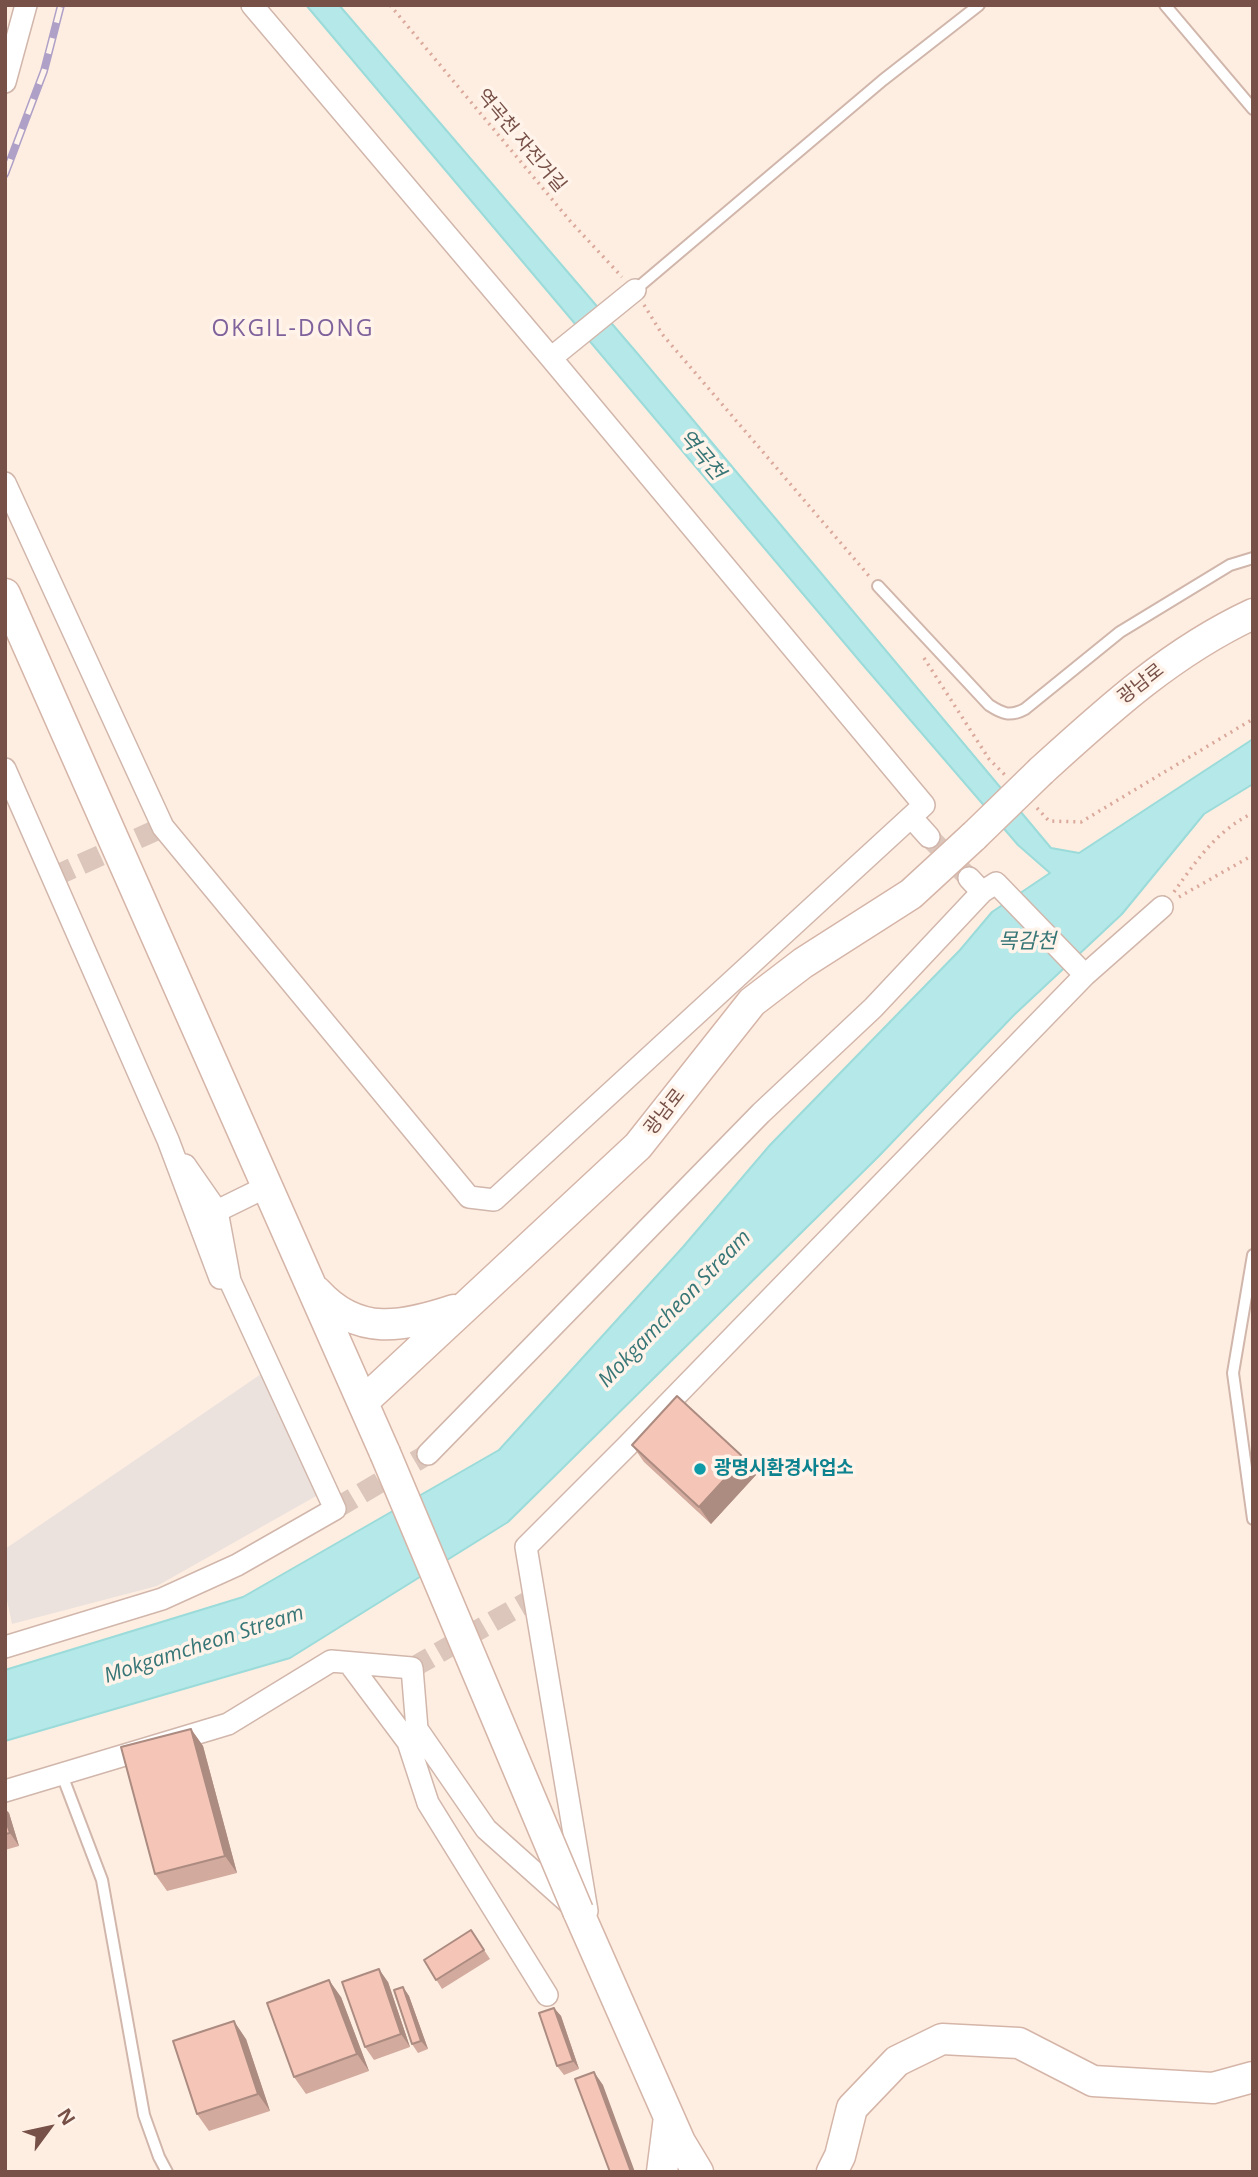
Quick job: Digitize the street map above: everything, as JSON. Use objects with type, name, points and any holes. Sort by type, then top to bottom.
[{"type":"main road","points":[[5,594],[363,1402],[578,1911],[696,2172]]},
{"type":"main road","name":"광남로","points":[[363,1402],[638,1146],[752,1002],[803,963],[911,894],[1041,771],[1157,670],[1192,646],[1253,614]]},
{"type":"main road","points":[[309,1284],[340,1313],[355,1320],[376,1324],[414,1324],[465,1307]]},
{"type":"main road","points":[[832,2172],[840,2156],[852,2108],[897,2061],[942,2039],[1018,2043],[1093,2081],[1213,2088],[1253,2077]]},
{"type":"main road","points":[[662,2172],[675,2129]]},
{"type":"street","points":[[5,82],[26,5]]},
{"type":"street","points":[[5,483],[163,827],[469,1197],[494,1200],[924,805],[252,5]]},
{"type":"street","points":[[551,358],[635,290]]},
{"type":"street","points":[[5,769],[168,1140],[220,1279],[246,1314]]},
{"type":"street","points":[[911,817],[929,837]]},
{"type":"street","points":[[428,1454],[761,1113],[873,1008],[982,885],[1085,975]]},
{"type":"street","points":[[593,1944],[526,1547],[1085,975],[1162,907]]},
{"type":"street","points":[[5,1647],[162,1599],[237,1565],[335,1508],[230,1281],[217,1211],[168,1140]]},
{"type":"street","points":[[217,1211],[266,1187]]},
{"type":"street","points":[[5,1791],[228,1724],[331,1661],[412,1668],[417,1729],[431,1750],[486,1829],[578,1911]]},
{"type":"street","points":[[349,1663],[408,1742],[428,1803],[547,1995]]},
{"type":"street","points":[[408,1742],[431,1750]]},
{"type":"lane","points":[[635,290],[883,80],[979,5]]},
{"type":"lane","points":[[1165,5],[1253,109]]},
{"type":"lane","points":[[878,586],[989,705],[1004,714],[1015,714],[1025,709],[1120,632],[1230,565],[1253,558]]},
{"type":"lane","points":[[1253,1255],[1233,1373],[1253,1520]]},
{"type":"lane","points":[[62,1776],[102,1880],[144,2116],[167,2172]]},
{"type":"path","name":"역곡천 자전거길","points":[[390,5],[571,222],[635,290],[662,334],[878,586]]},
{"type":"path","points":[[1162,907],[1209,843],[1253,813]]},
{"type":"path","points":[[1162,907],[1253,855]]},
{"type":"shaded area","points":[[261,1374],[318,1495],[157,1586],[12,1624],[5,1591],[5,1549]]},
{"type":"water","name":"목감천","points":[[306,5],[339,5],[637,353],[1051,848],[1079,853],[1253,739],[1253,784],[1204,814],[1122,914],[1014,1015],[879,1156],[508,1522],[290,1658],[5,1741],[5,1670],[243,1597],[499,1450],[683,1247],[770,1145],[960,950],[992,912],[1050,873],[1018,845],[863,665]]},
{"type":"building","name":"광명시환경사업소","points":[[677,1396],[744,1458],[699,1507],[632,1445]]},
{"type":"building","points":[[191,1729],[225,1856],[155,1874],[121,1747]]},
{"type":"building","points":[[5,1818],[10,1833],[5,1834]]},
{"type":"building","points":[[471,1930],[484,1950],[436,1980],[424,1960]]},
{"type":"building","points":[[379,1969],[401,2034],[365,2047],[342,1982]]},
{"type":"building","points":[[329,1980],[357,2054],[294,2077],[267,2003]]},
{"type":"building","points":[[403,1987],[421,2041],[412,2044],[394,1990]]},
{"type":"building","points":[[554,2008],[573,2061],[557,2066],[539,2013]]},
{"type":"building","points":[[234,2021],[258,2094],[197,2114],[173,2041]]},
{"type":"building","points":[[594,2072],[631,2172],[610,2172],[575,2079]]},
{"type":"tunnel","points":[[53,877],[163,827]]},
{"type":"tunnel","points":[[929,837],[969,878]]},
{"type":"tunnel","points":[[335,1509],[428,1454]]},
{"type":"tunnel","points":[[412,1668],[534,1598]]},
{"type":"railway","points":[[5,174],[44,71],[61,5]]},
{"type":"place","name":"광명시환경사업소","points":[[700,1469]]},
{"type":"district","name":"OKGIL-DONG","points":[[293,329]]},
{"type":"water label","name":"역곡천","points":[[701,455]]},
{"type":"water label","name":"Mokgamcheon Stream","points":[[675,1309]]},
{"type":"water label","name":"Mokgamcheon Stream","points":[[204,1645]]}]
